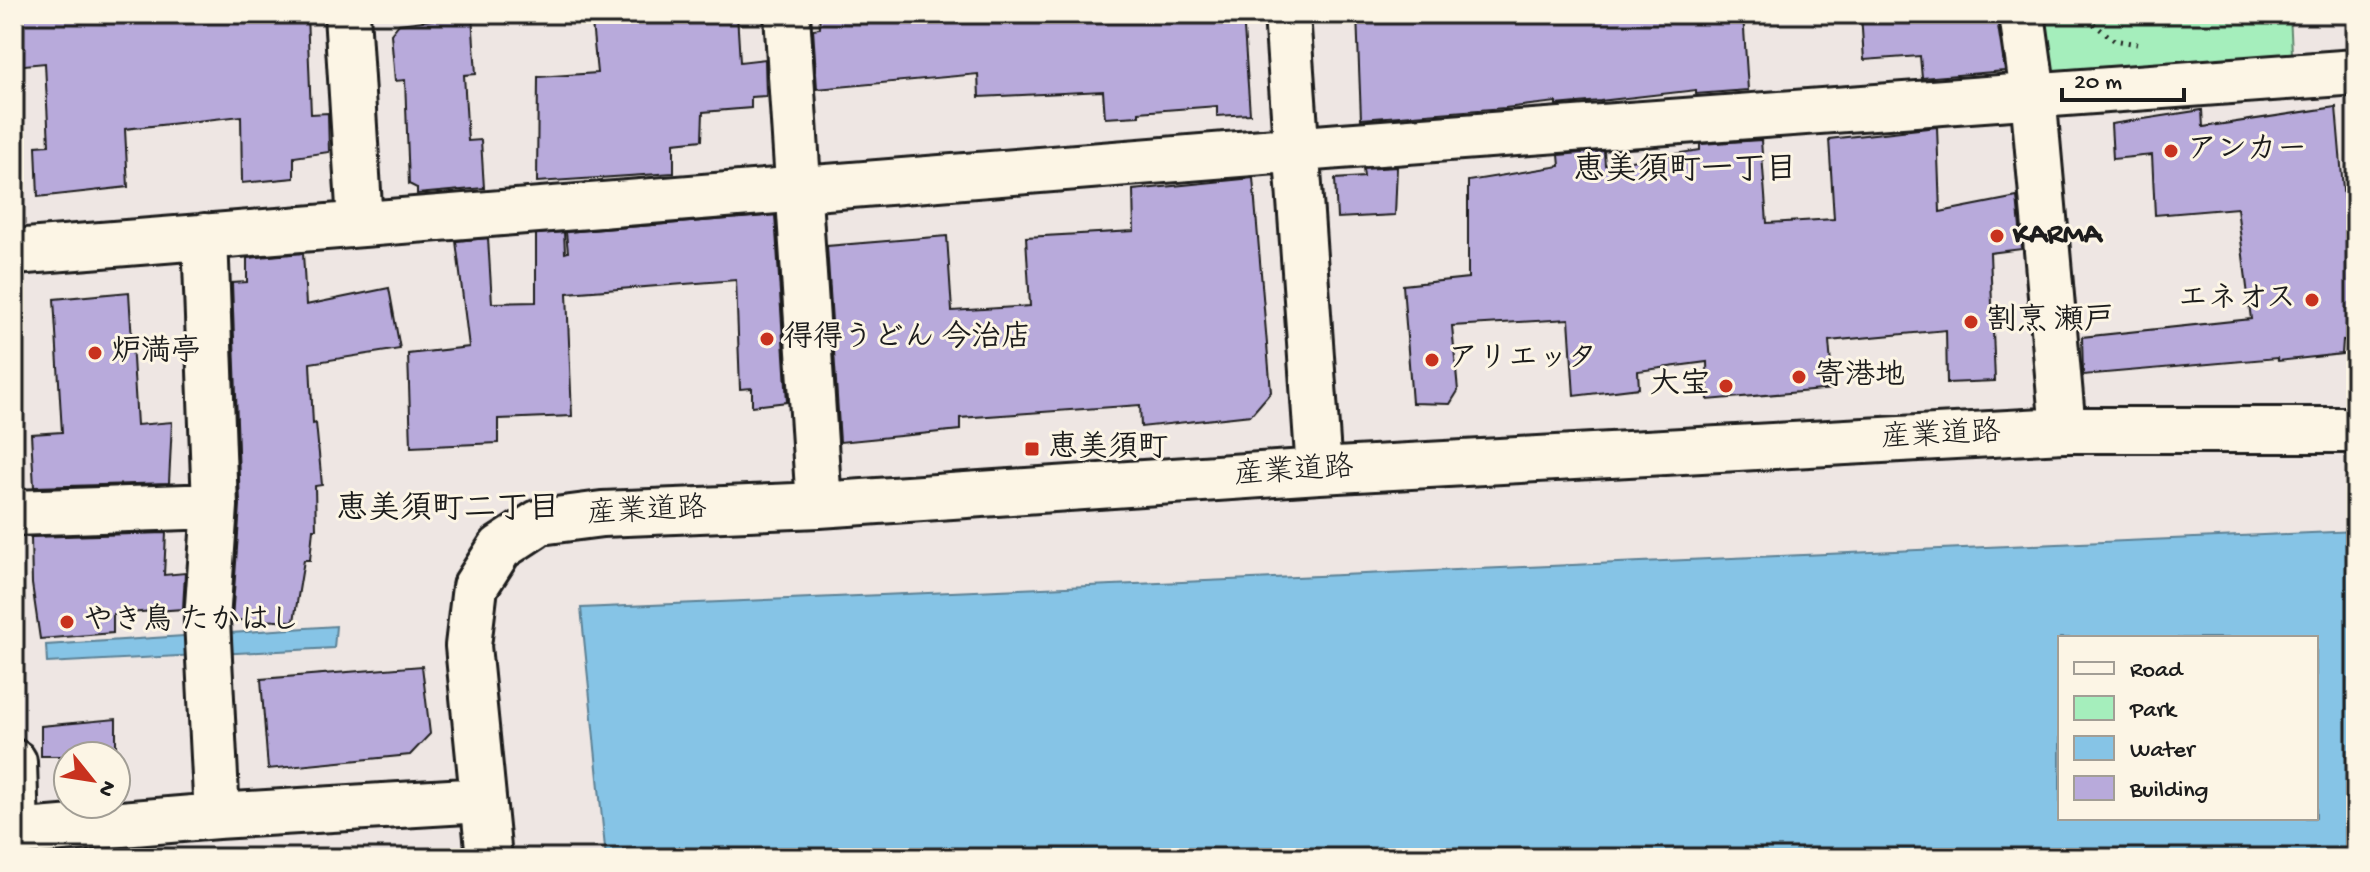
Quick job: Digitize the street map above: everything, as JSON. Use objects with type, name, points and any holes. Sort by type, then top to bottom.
[{"type":"street","points":[[347,14],[360,223]]},
{"type":"street","points":[[787,14],[819,505]]},
{"type":"street","points":[[1287,14],[1319,471]]},
{"type":"street","points":[[2022,14],[2033,94],[2063,430]]},
{"type":"street","points":[[14,252],[800,187],[2356,72]]},
{"type":"street","points":[[205,236],[215,506],[207,620],[217,816]]},
{"type":"street","name":"産業道路","points":[[489,858],[468,646],[475,587],[500,548],[540,522],[602,514],[819,505],[1319,471],[2063,430],[2356,430]]},
{"type":"street","points":[[14,513],[215,506]]},
{"type":"street","points":[[14,762],[15,833],[217,816],[483,800]]},
{"type":"path","points":[[2081,14],[2114,40],[2137,42],[2139,54]]},
{"type":"green space","points":[[2037,14],[2290,14],[2292,53],[2043,75]]},
{"type":"water","points":[[2356,531],[2356,858],[606,858],[581,608]]},
{"type":"water","points":[[336,626],[334,648],[47,663],[46,645]]},
{"type":"building","points":[[14,14],[307,14],[311,114],[328,113],[329,152],[294,157],[294,178],[242,183],[241,116],[125,129],[128,187],[38,197],[36,146],[49,145],[45,63],[14,66]]},
{"type":"building","points":[[598,14],[737,14],[740,62],[765,59],[766,96],[751,97],[751,108],[703,112],[702,140],[674,143],[674,173],[537,182],[538,77],[597,73],[592,23],[599,22]]},
{"type":"building","points":[[819,14],[938,14],[939,18],[946,19],[1044,14],[1243,14],[1250,114],[1217,116],[1217,106],[1105,118],[1103,91],[979,97],[978,74],[817,89],[813,29],[820,28]]},
{"type":"building","points":[[1357,14],[1743,14],[1748,90],[1696,94],[1696,90],[1556,105],[1556,102],[1361,119]]},
{"type":"building","points":[[1861,14],[1949,14],[1949,22],[1997,19],[2005,71],[1922,78],[1920,56],[1864,60]]},
{"type":"building","points":[[472,15],[476,74],[464,75],[468,141],[481,140],[484,188],[417,194],[417,188],[409,184],[405,80],[395,81],[391,34],[399,24]]},
{"type":"building","points":[[2336,107],[2356,342],[2343,340],[2342,354],[2083,375],[2082,337],[2251,319],[2237,208],[2155,215],[2152,155],[2113,159],[2111,124],[2202,110],[2203,127]]},
{"type":"building","points":[[1937,127],[1940,212],[2017,197],[2022,249],[1990,253],[1995,381],[1947,383],[1946,330],[1829,341],[1833,389],[1708,400],[1707,362],[1638,371],[1639,388],[1574,396],[1569,319],[1452,326],[1458,391],[1450,404],[1412,403],[1403,285],[1468,278],[1468,181],[1560,166],[1559,155],[1604,151],[1605,165],[1700,150],[1700,144],[1761,140],[1767,223],[1834,219],[1829,139]]},
{"type":"building","points":[[1397,167],[1395,215],[1337,218],[1335,179],[1364,177],[1363,169]]},
{"type":"building","points":[[1253,178],[1271,392],[1251,415],[1141,427],[1140,405],[960,418],[960,430],[840,442],[827,246],[947,236],[952,311],[1030,306],[1026,237],[1134,231],[1133,190]]},
{"type":"building","points":[[775,215],[787,402],[752,406],[752,388],[740,389],[736,280],[567,293],[572,416],[498,419],[498,443],[411,447],[408,354],[469,347],[456,241],[488,238],[492,303],[536,302],[536,234],[564,232],[565,253],[568,252],[566,232]]},
{"type":"building","points":[[303,253],[306,305],[389,288],[400,349],[310,363],[313,424],[316,423],[322,485],[315,486],[316,529],[313,529],[310,560],[304,560],[294,621],[232,620],[240,505],[232,283],[247,282],[247,258]]},
{"type":"building","points":[[129,292],[137,425],[172,422],[169,483],[34,487],[31,434],[62,432],[54,299]]},
{"type":"building","points":[[166,533],[164,575],[185,573],[183,609],[113,614],[113,633],[40,639],[32,584],[31,537]]},
{"type":"building","points":[[422,666],[430,734],[410,755],[268,769],[261,679]]},
{"type":"building","points":[[116,719],[116,740],[52,740],[52,756],[41,756],[41,726]]},
{"type":"place","name":"アンカー","points":[[2171,151]]},
{"type":"place","name":"KARMA","points":[[1997,236]]},
{"type":"place","name":"エネオス","points":[[2312,300]]},
{"type":"place","name":"割烹 瀬戸","points":[[1971,322]]},
{"type":"place","name":"得得うどん 今治店","points":[[767,339]]},
{"type":"place","name":"炉満亭","points":[[95,353]]},
{"type":"place","name":"アリエッタ","points":[[1432,360]]},
{"type":"place","name":"寄港地","points":[[1799,377]]},
{"type":"place","name":"大宝","points":[[1726,386]]},
{"type":"place","name":"恵美須町","points":[[1032,449]]},
{"type":"place","name":"やき鳥 たかはし","points":[[67,622]]},
{"type":"district","name":"恵美須町一丁目","points":[[1685,172]]},
{"type":"district","name":"恵美須町二丁目","points":[[448,511]]}]
